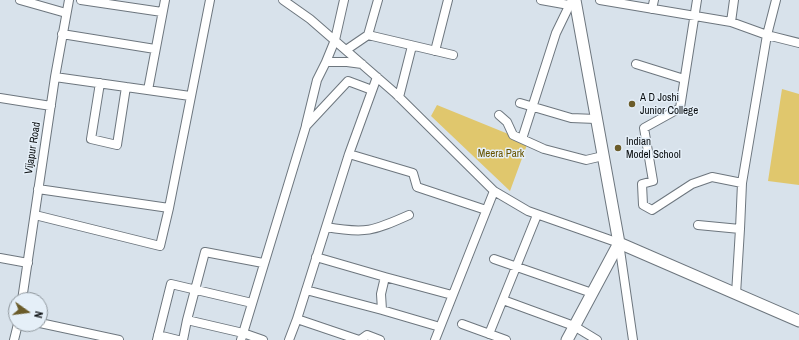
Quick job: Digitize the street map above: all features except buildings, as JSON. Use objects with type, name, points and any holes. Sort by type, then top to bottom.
[{"type":"street","points":[[20,0],[66,13]]},
{"type":"street","name":"Vijapur Road","points":[[23,292],[55,77],[69,0]]},
{"type":"street","points":[[81,0],[162,12]]},
{"type":"street","points":[[148,90],[165,0]]},
{"type":"street","points":[[35,215],[160,246],[170,208],[190,96],[210,0]]},
{"type":"street","points":[[283,0],[310,19],[399,97],[494,192],[537,215],[619,243],[799,321]]},
{"type":"street","points":[[242,336],[306,126],[317,80],[335,40],[344,0]]},
{"type":"street","points":[[346,50],[368,35],[378,0]]},
{"type":"street","points":[[435,51],[448,0]]},
{"type":"street","points":[[541,0],[572,2]]},
{"type":"street","points":[[601,0],[731,22],[767,35],[799,43]]},
{"type":"street","points":[[652,9],[654,0]]},
{"type":"street","points":[[697,0],[680,108],[644,128],[653,181],[642,184],[643,205],[652,210],[692,184],[712,177],[742,183]]},
{"type":"street","points":[[731,22],[734,0]]},
{"type":"street","points":[[736,294],[742,183],[767,35],[776,0]]},
{"type":"street","points":[[522,139],[556,33],[572,2]]},
{"type":"street","points":[[572,2],[619,243],[632,340]]},
{"type":"street","points":[[62,34],[156,49]]},
{"type":"street","points":[[368,35],[452,55]]},
{"type":"street","points":[[399,97],[412,46]]},
{"type":"street","points":[[326,62],[347,62],[363,65]]},
{"type":"street","points":[[636,64],[684,79]]},
{"type":"street","points":[[55,77],[190,96]]},
{"type":"street","points":[[289,340],[349,154],[377,77]]},
{"type":"street","points":[[306,126],[348,81],[372,90]]},
{"type":"street","points":[[100,83],[91,140],[117,145],[126,87]]},
{"type":"street","points":[[0,98],[51,106]]},
{"type":"street","points":[[520,103],[571,118],[596,119]]},
{"type":"street","points":[[499,116],[507,122],[512,135],[544,149],[586,160],[603,156]]},
{"type":"street","points":[[349,154],[413,173],[417,187],[486,210]]},
{"type":"street","points":[[38,189],[170,208]]},
{"type":"street","points":[[435,340],[494,192]]},
{"type":"street","points":[[326,227],[354,232],[376,230],[409,215]]},
{"type":"street","points":[[489,334],[537,215]]},
{"type":"street","points":[[698,225],[740,229]]},
{"type":"street","points":[[567,340],[619,243]]},
{"type":"street","points":[[183,340],[205,252],[263,263]]},
{"type":"street","points":[[316,257],[452,295]]},
{"type":"street","points":[[0,258],[28,263]]},
{"type":"street","points":[[494,259],[592,293]]},
{"type":"street","points":[[382,310],[381,294],[385,277]]},
{"type":"street","points":[[178,340],[157,337],[171,284],[252,303]]},
{"type":"street","points":[[306,290],[440,326]]},
{"type":"street","points":[[503,300],[574,326],[597,340]]},
{"type":"street","points":[[297,319],[359,340],[367,335],[380,340]]},
{"type":"street","points":[[187,320],[242,336],[263,340]]},
{"type":"street","points":[[462,324],[506,340]]},
{"type":"street","points":[[48,325],[92,338],[118,340]]},
{"type":"green space","points":[[782,89],[799,94],[799,185],[768,181]]},
{"type":"green space","name":"Meera Park","points":[[437,105],[528,142],[510,191],[431,116]]},
{"type":"place","name":"A D Joshi Junior College","points":[[632,104]]},
{"type":"place","name":"Indian Model School","points":[[618,148]]}]
